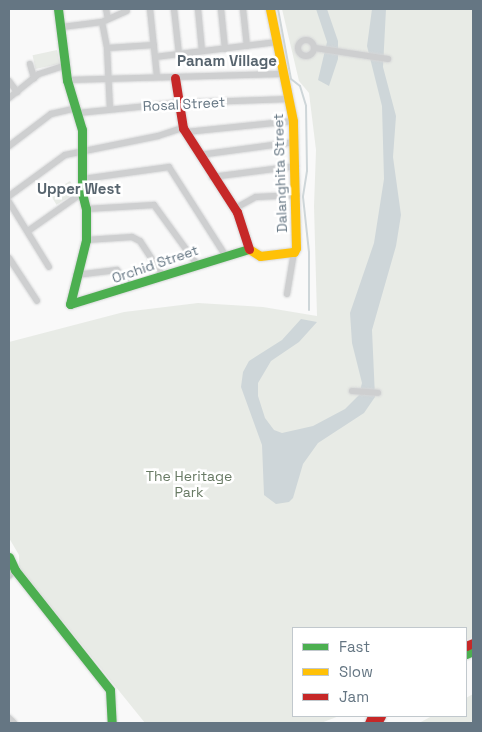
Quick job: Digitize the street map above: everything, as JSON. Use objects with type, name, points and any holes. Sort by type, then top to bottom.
[{"type":"street","points":[[58,9],[62,27],[64,66],[78,111],[84,149],[82,193],[86,209],[86,240],[76,275],[117,270],[130,288]]},
{"type":"street","points":[[106,9],[110,109]]},
{"type":"street","points":[[150,9],[157,77]]},
{"type":"street","points":[[174,9],[179,54]]},
{"type":"street","points":[[198,9],[202,52]]},
{"type":"street","points":[[221,9],[225,49]]},
{"type":"street","points":[[243,9],[247,46]]},
{"type":"street","name":"Dalanghita Street","points":[[270,9],[281,74],[290,99],[293,121],[296,166],[295,250]]},
{"type":"street","points":[[62,27],[105,20],[127,10],[128,19]]},
{"type":"street","points":[[155,57],[277,42]]},
{"type":"street","points":[[107,48],[154,45]]},
{"type":"street","points":[[316,48],[388,59]]},
{"type":"street","points":[[30,64],[34,78]]},
{"type":"street","points":[[9,98],[34,78],[64,66]]},
{"type":"street","points":[[67,80],[109,77],[175,78],[281,74]]},
{"type":"street","points":[[175,78],[176,103],[184,130],[234,209],[249,249],[260,256],[295,250],[287,294]]},
{"type":"street","points":[[9,80],[17,92]]},
{"type":"street","name":"Rosal Street","points":[[9,146],[51,114],[176,103],[290,99]]},
{"type":"street","points":[[9,196],[64,155],[84,149],[184,130],[293,121]]},
{"type":"street","points":[[199,155],[295,142]]},
{"type":"street","points":[[212,177],[296,166]]},
{"type":"street","points":[[83,179],[169,167],[225,255]]},
{"type":"street","points":[[28,231],[82,193]]},
{"type":"street","points":[[234,209],[256,197],[296,195]]},
{"type":"street","points":[[9,202],[49,267]]},
{"type":"street","points":[[86,209],[154,205],[196,263]]},
{"type":"street","points":[[9,219],[16,213]]},
{"type":"street","points":[[86,240],[132,237],[140,241],[163,276]]},
{"type":"street","name":"Orchid Street","points":[[76,275],[70,304],[130,288],[196,263],[249,249]]},
{"type":"street","points":[[9,258],[37,301]]},
{"type":"street","points":[[352,391],[378,393]]},
{"type":"street","points":[[9,557],[12,573],[110,690],[112,723]]},
{"type":"street","points":[[9,718],[14,723]]},
{"type":"green space","name":"The Heritage Park","points":[[282,9],[473,9],[473,637],[467,640],[467,627],[292,627],[292,717],[336,717],[321,723],[145,723],[19,567],[19,555],[9,538],[9,342],[124,312],[198,303],[263,307],[317,316],[314,206],[316,150],[309,93],[299,81]]},
{"type":"green space","points":[[57,50],[60,64],[35,69],[33,55]]},
{"type":"green space","points":[[70,181],[77,192],[57,205],[50,194]]},
{"type":"green space","points":[[473,694],[473,723],[419,723],[430,717],[467,717],[467,697]]},
{"type":"shaded area","points":[[316,9],[327,9],[338,41],[338,59],[329,86],[318,80],[327,42]]},
{"type":"shaded area","points":[[372,9],[386,9],[383,67],[396,116],[393,157],[401,215],[396,246],[372,330],[375,397],[364,413],[318,443],[303,464],[293,498],[289,502],[276,504],[264,495],[262,445],[241,387],[243,372],[249,361],[282,340],[301,319],[317,322],[299,342],[271,361],[258,383],[258,396],[265,418],[274,430],[282,433],[313,426],[345,409],[359,395],[362,383],[352,343],[350,313],[374,243],[384,179],[382,106],[367,46]]},
{"type":"waterway","points":[[278,9],[291,79],[300,86],[306,106],[307,171],[303,197],[309,252],[309,310]]},
{"type":"traffic: fast","points":[[58,9],[67,80],[82,130],[82,193],[86,209],[86,240],[70,304],[249,249]]},
{"type":"traffic: fast","points":[[9,557],[15,570],[110,690],[112,723]]},
{"type":"traffic: fast","points":[[467,654],[473,651]]},
{"type":"traffic: slow","points":[[249,249],[260,256],[294,252],[296,248],[293,121],[270,9]]},
{"type":"traffic: jam","points":[[175,78],[183,128],[237,212],[249,249]]},
{"type":"traffic: jam","points":[[467,646],[473,643]]},
{"type":"traffic: jam","points":[[369,723],[372,717]]},
{"type":"traffic: jam","points":[[377,723],[380,717]]},
{"type":"district","name":"Panam Village","points":[[227,61]]},
{"type":"district","name":"Upper West","points":[[79,189]]}]
